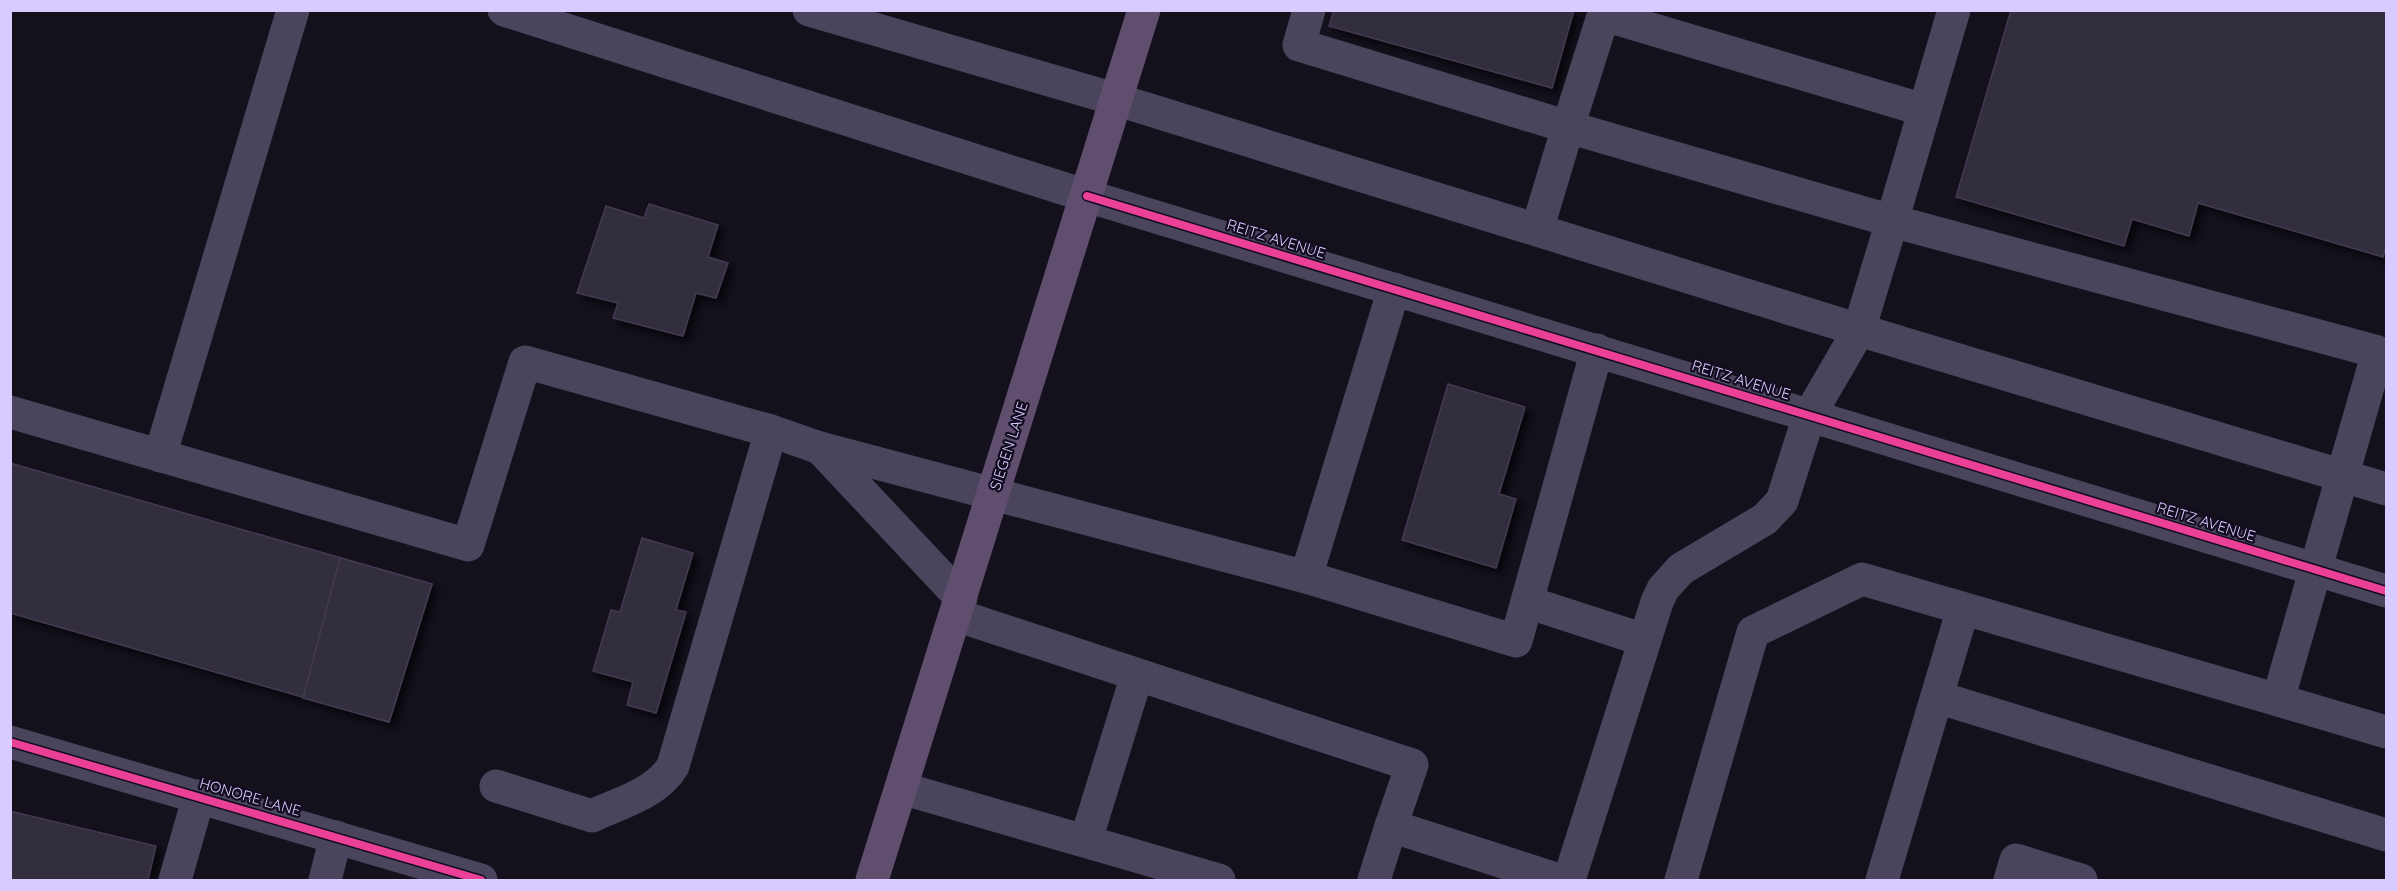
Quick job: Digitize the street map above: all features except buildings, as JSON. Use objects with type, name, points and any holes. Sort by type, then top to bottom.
[{"type":"main road","name":"SIEGEN LANE","points":[[872,880],[1118,100],[1144,10]]},
{"type":"street","points":[[160,456],[293,10]]},
{"type":"street","name":"REITZ AVENUE","points":[[504,10],[1087,196],[2386,591]]},
{"type":"street","points":[[809,10],[1118,100],[1859,330],[2386,489]]},
{"type":"street","points":[[1309,10],[1299,45],[1568,127],[1892,221],[2379,352],[2278,700]]},
{"type":"street","points":[[1569,880],[1644,640],[1663,590],[1681,569],[1766,519],[1782,501],[1809,416],[1859,330],[1954,10]]},
{"type":"street","points":[[1537,230],[1604,13],[1924,110]]},
{"type":"street","points":[[1306,577],[1394,289]]},
{"type":"street","points":[[10,412],[468,545],[525,362],[771,431],[820,448],[1306,577],[1516,641],[1597,350]]},
{"type":"street","points":[[496,786],[592,816],[655,787],[666,778],[673,766],[771,431]]},
{"type":"street","points":[[820,448],[958,606],[1137,675],[1412,765],[1374,880]]},
{"type":"street","points":[[1681,880],[1753,632],[1862,579],[2386,732]]},
{"type":"street","points":[[1527,602],[1644,640]]},
{"type":"street","points":[[1882,880],[1963,609]]},
{"type":"street","points":[[1086,840],[1137,675]]},
{"type":"street","points":[[1936,697],[2386,835]]},
{"type":"street","name":"HONORE LANE","points":[[10,742],[482,880]]},
{"type":"street","points":[[901,788],[1219,880]]},
{"type":"street","points":[[175,880],[199,796]]},
{"type":"street","points":[[1391,826],[1559,880]]},
{"type":"street","points":[[325,880],[336,837]]},
{"type":"street","points":[[2010,880],[2016,861],[2081,880]]},
{"type":"cycle path","points":[[1087,196],[2386,591]]},
{"type":"cycle path","points":[[10,742],[481,880]]}]
